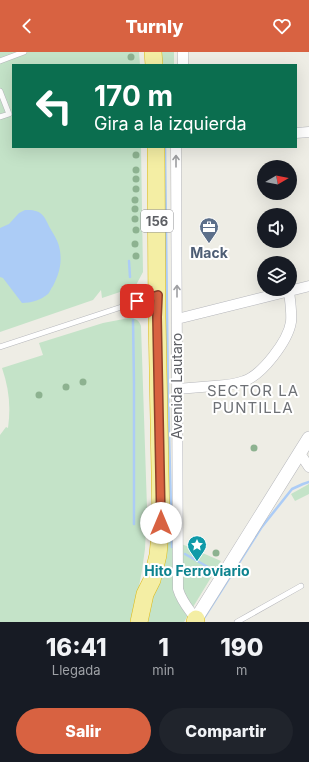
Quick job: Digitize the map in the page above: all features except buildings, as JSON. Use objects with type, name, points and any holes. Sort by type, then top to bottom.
[{"type":"highway","points":[[144,52],[144,64]]},
{"type":"highway","points":[[153,52],[154,64]]},
{"type":"highway","name":"156","points":[[139,622],[158,555],[161,523],[157,317],[153,296],[145,148]]},
{"type":"highway","name":"156","points":[[153,296],[156,148]]},
{"type":"street","points":[[183,52],[183,64]]},
{"type":"street","points":[[297,133],[309,132]]},
{"type":"street","name":"Avenida Lautaro","points":[[176,148],[178,589],[180,597],[196,621]]},
{"type":"street","points":[[297,289],[309,286]]},
{"type":"street","points":[[177,319],[269,296]]},
{"type":"street","points":[[177,389],[234,384],[246,381],[256,374],[265,366],[284,341],[291,323],[290,296]]},
{"type":"street","points":[[196,621],[309,438]]},
{"type":"street","points":[[299,454],[304,458],[309,467]]},
{"type":"lane","points":[[0,61],[24,52]]},
{"type":"lane","points":[[0,91],[9,114],[0,117]]},
{"type":"lane","points":[[0,347],[153,296]]},
{"type":"lane","points":[[237,622],[244,620],[301,586]]},
{"type":"green space","points":[[0,52],[139,52],[140,64],[12,64],[12,148],[141,148],[143,272],[135,287],[102,298],[101,290],[93,300],[0,332]]},
{"type":"green space","points":[[156,52],[174,52],[174,64],[156,64]]},
{"type":"green space","points":[[133,318],[139,322],[141,326],[147,508],[145,549],[142,570],[130,622],[0,622],[0,435],[6,427],[8,428],[9,413],[8,390],[2,368],[43,355],[39,343],[103,323]]},
{"type":"green space","points":[[309,484],[309,494],[295,501],[291,494]]},
{"type":"green space","points":[[163,538],[184,545],[221,561],[184,622],[146,622]]},
{"type":"water","points":[[25,210],[35,211],[44,216],[57,242],[61,260],[57,277],[48,294],[36,301],[22,303],[3,278],[0,277],[0,228],[9,224],[19,213]]},
{"type":"waterway","points":[[165,148],[168,395],[172,547]]},
{"type":"waterway","points":[[129,261],[130,277]]},
{"type":"waterway","points":[[133,320],[134,524]]},
{"type":"waterway","points":[[204,618],[261,528],[292,489],[309,482]]},
{"type":"waterway","points":[[185,554],[215,571]]},
{"type":"place","name":"Mack","points":[[209,244]]},
{"type":"place","name":"Hito Ferroviario","points":[[197,562]]},
{"type":"district","name":"SECTOR LA PUNTILLA","points":[[253,400]]},
{"type":"route","points":[[137,301],[158,295],[157,317],[161,523]]}]
